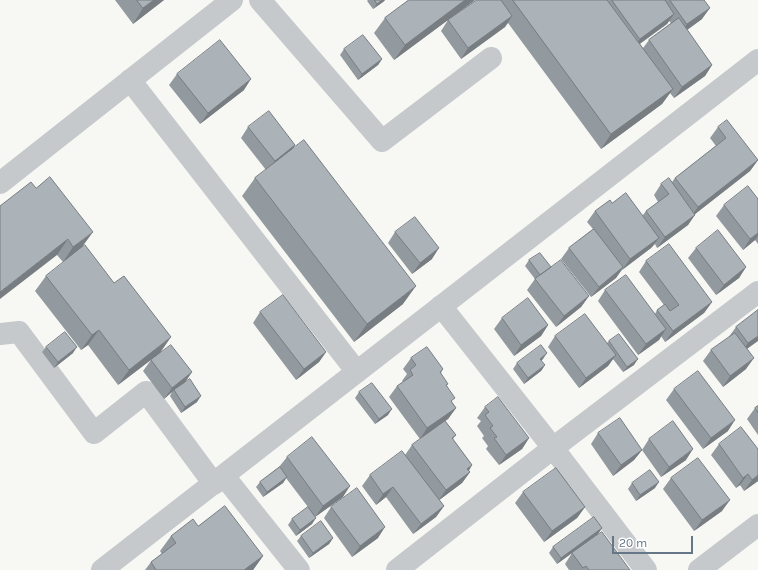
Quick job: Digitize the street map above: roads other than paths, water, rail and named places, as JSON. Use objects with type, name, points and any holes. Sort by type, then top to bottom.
[{"type":"street","points":[[0,183],[232,0]]},
{"type":"street","points":[[260,0],[382,141],[491,58]]},
{"type":"street","points":[[102,570],[758,60]]},
{"type":"street","points":[[130,80],[357,372]]},
{"type":"street","points":[[397,570],[553,448],[758,292]]},
{"type":"street","points":[[441,306],[553,448],[646,570]]},
{"type":"street","points":[[0,334],[19,332],[94,433],[146,392],[290,567]]},
{"type":"street","points":[[699,570],[758,525]]}]
